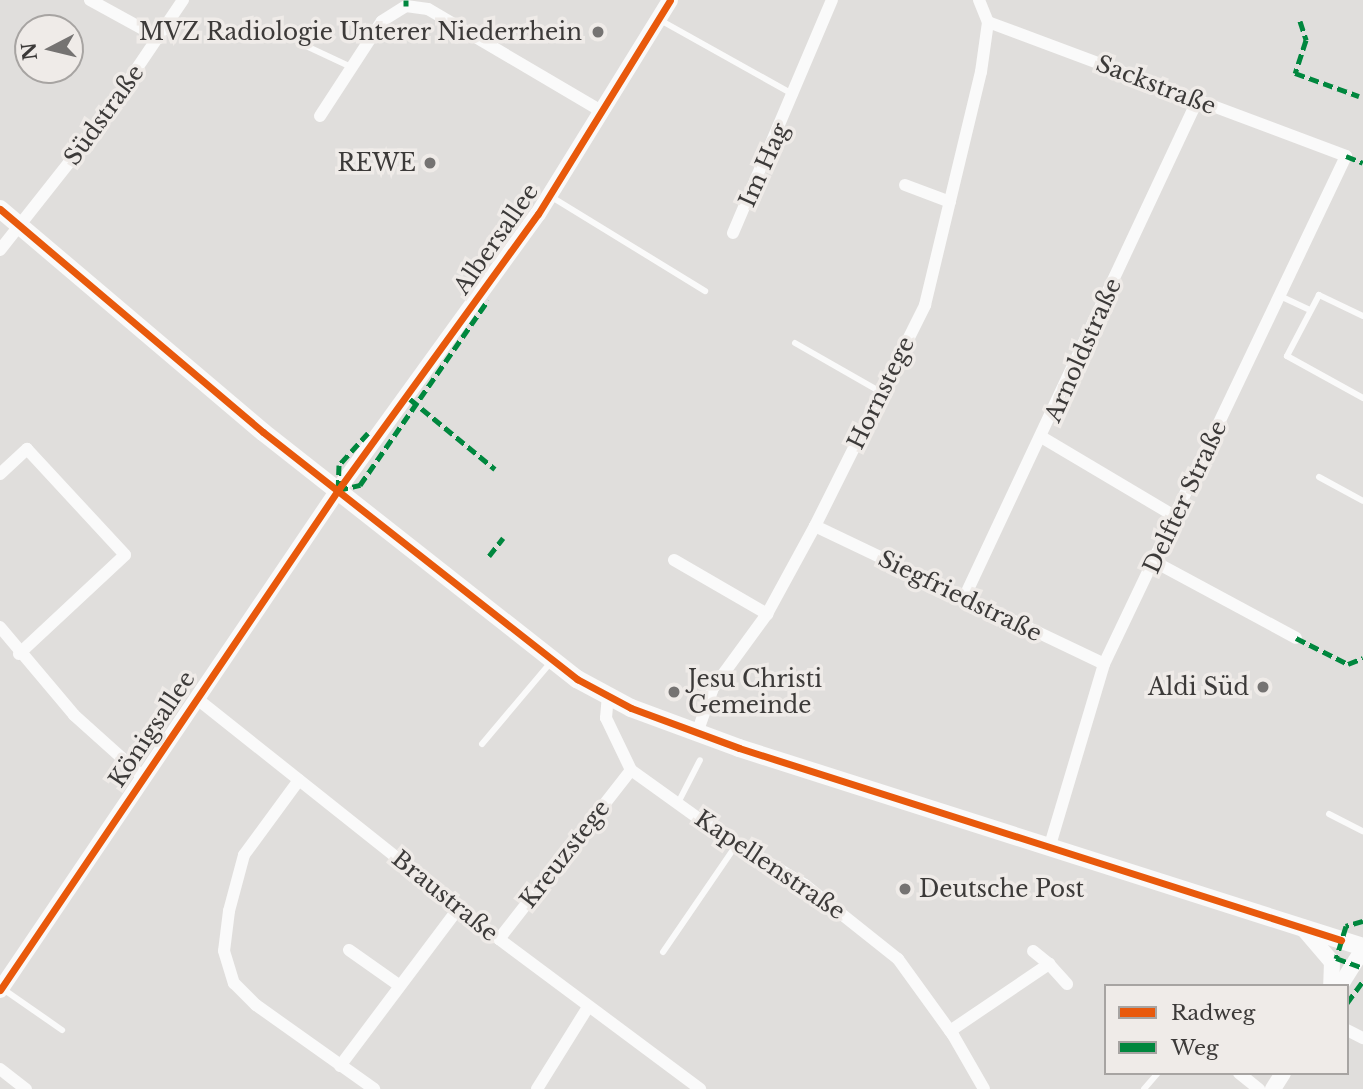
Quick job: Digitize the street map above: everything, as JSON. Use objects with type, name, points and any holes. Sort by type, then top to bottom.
[{"type":"main road","points":[[0,209],[338,490],[553,660],[608,695],[697,733],[1363,948]]},
{"type":"street","points":[[90,0],[159,38]]},
{"type":"street","name":"Südstraße","points":[[0,250],[99,126],[183,0]]},
{"type":"street","name":"Albersallee","points":[[338,490],[550,196],[670,0]]},
{"type":"street","name":"Im Hag","points":[[733,233],[794,96],[832,0]]},
{"type":"street","points":[[979,0],[988,22]]},
{"type":"street","points":[[320,116],[388,13],[406,6],[428,9],[603,112]]},
{"type":"street","name":"Sackstraße","points":[[988,22],[1346,156]]},
{"type":"street","name":"Hornstege","points":[[697,733],[713,688],[767,614],[815,526],[925,305],[982,72],[988,22]]},
{"type":"street","name":"Arnoldstraße","points":[[964,598],[1043,438],[1197,101]]},
{"type":"street","name":"Delfter Straße","points":[[1049,848],[1104,664],[1155,562],[1346,156]]},
{"type":"street","points":[[905,185],[950,202]]},
{"type":"street","points":[[1043,438],[1176,517]]},
{"type":"street","points":[[0,474],[27,449],[125,555],[19,654]]},
{"type":"street","name":"Königsallee","points":[[3,982],[338,490]]},
{"type":"street","name":"Siegfriedstraße","points":[[815,526],[1104,664]]},
{"type":"street","points":[[674,560],[767,614]]},
{"type":"street","points":[[1155,562],[1296,638]]},
{"type":"street","points":[[0,627],[19,654],[74,715],[143,778]]},
{"type":"street","name":"Kapellenstraße","points":[[608,695],[606,718],[631,770],[858,924],[898,959],[950,1031],[984,1089]]},
{"type":"street","name":"Braustraße","points":[[196,698],[499,939],[700,1089]]},
{"type":"street","name":"Kreuzstege","points":[[499,939],[631,770]]},
{"type":"street","points":[[299,780],[244,855],[229,911],[224,951],[234,983],[256,1005],[374,1089]]},
{"type":"street","points":[[340,1066],[460,906]]},
{"type":"street","points":[[1302,927],[1332,962],[1331,984]]},
{"type":"street","points":[[1341,984],[1363,948]]},
{"type":"street","points":[[349,950],[400,986]]},
{"type":"street","points":[[1033,951],[1067,984]]},
{"type":"street","points":[[950,1031],[1049,964]]},
{"type":"street","points":[[537,1089],[588,1007]]},
{"type":"street","points":[[0,1069],[26,1089]]},
{"type":"street","points":[[1242,1075],[1259,1089]]},
{"type":"lane","name":"Im Hag","points":[[658,19],[729,55],[794,96]]},
{"type":"lane","points":[[304,45],[351,67]]},
{"type":"lane","name":"Albersallee","points":[[550,196],[705,291]]},
{"type":"lane","points":[[1363,316],[1319,295],[1287,356],[1363,398]]},
{"type":"lane","points":[[1280,296],[1310,310]]},
{"type":"lane","points":[[794,343],[881,392]]},
{"type":"lane","points":[[1319,477],[1363,500]]},
{"type":"lane","points":[[482,744],[553,660]]},
{"type":"lane","points":[[678,803],[700,760]]},
{"type":"lane","points":[[1329,814],[1363,831]]},
{"type":"lane","points":[[663,952],[737,844]]},
{"type":"lane","points":[[3,982],[62,1030]]},
{"type":"lane","points":[[1144,1089],[1156,1075]]},
{"type":"marked path","points":[[406,0],[406,6]]},
{"type":"marked path","points":[[1300,21],[1306,40],[1295,73],[1359,96]]},
{"type":"marked path","points":[[1346,156],[1363,163]]},
{"type":"marked path","points":[[368,433],[339,465],[338,490],[360,485],[488,300]]},
{"type":"marked path","points":[[410,399],[495,469]]},
{"type":"marked path","points":[[489,556],[503,538]]},
{"type":"marked path","points":[[1296,638],[1348,664],[1363,658]]},
{"type":"marked path","points":[[1363,921],[1346,926],[1336,958],[1363,968]]},
{"type":"marked path","points":[[1349,1000],[1363,981]]},
{"type":"cycle path","points":[[0,990],[338,490],[538,214],[670,0]]},
{"type":"cycle path","points":[[0,209],[263,432],[577,679],[631,708],[739,748],[1341,940]]},
{"type":"place","name":"MVZ Radiologie Unterer Niederrhein","points":[[598,32]]},
{"type":"place","name":"REWE","points":[[430,163]]},
{"type":"place","name":"Aldi Süd","points":[[1263,687]]},
{"type":"place","name":"Jesu Christi Gemeinde","points":[[674,692]]},
{"type":"place","name":"Deutsche Post","points":[[905,889]]}]
